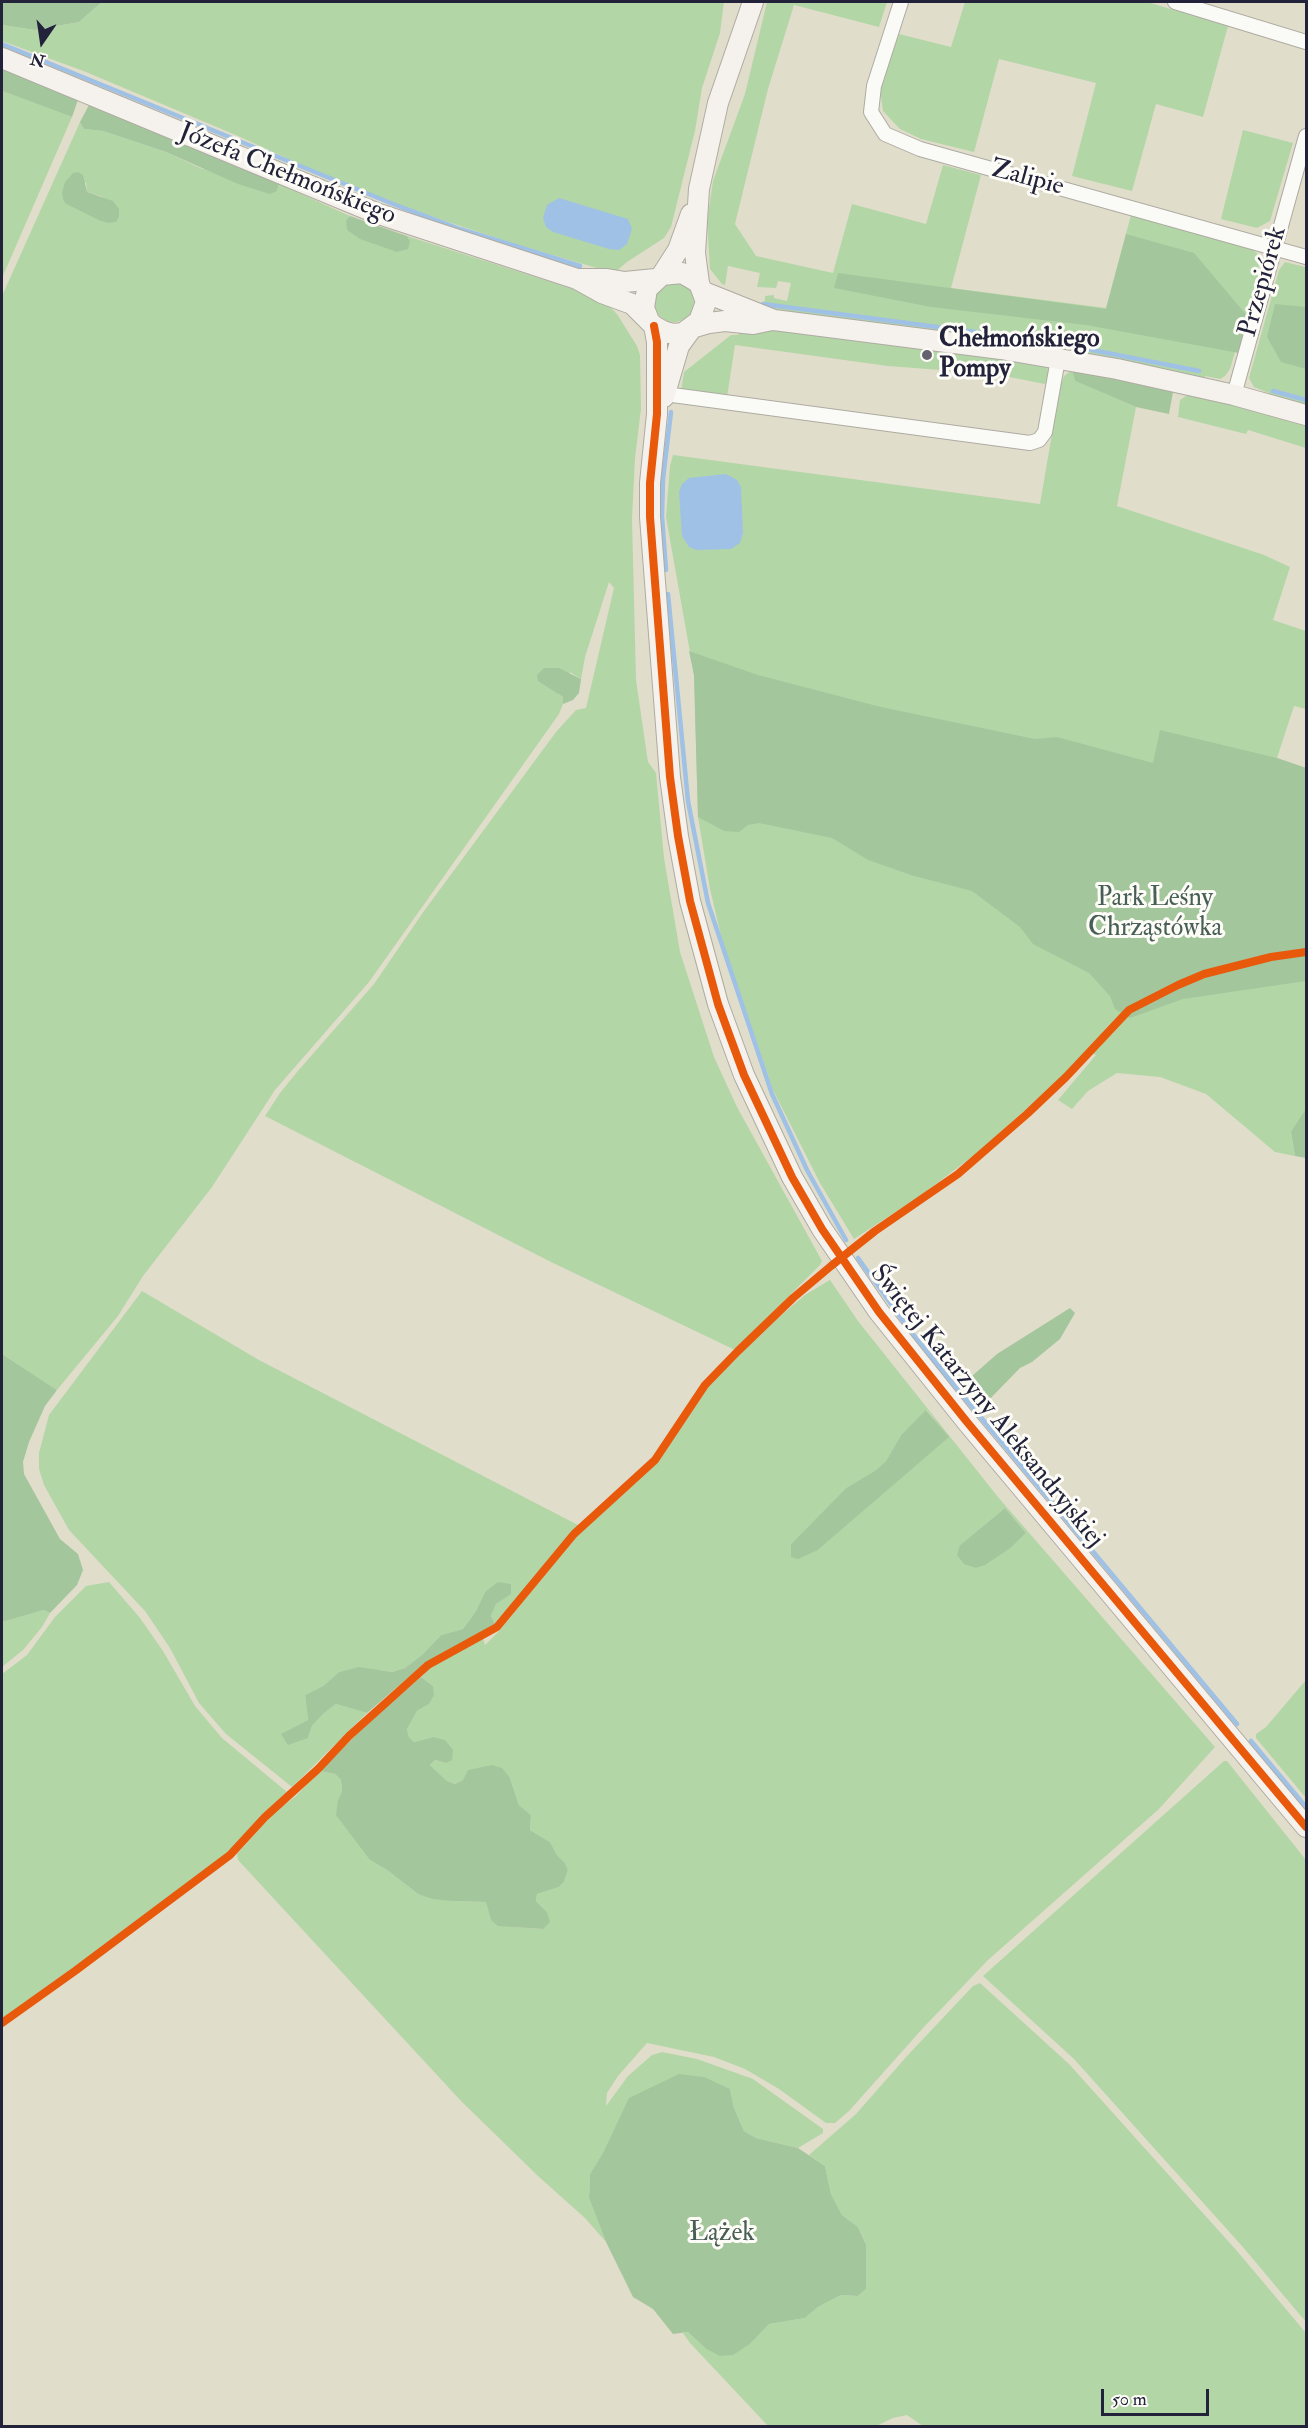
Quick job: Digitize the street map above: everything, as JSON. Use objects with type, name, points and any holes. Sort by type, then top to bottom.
[{"type":"street","points":[[753,2],[718,103],[698,194],[678,249],[647,289],[644,298],[651,322],[673,334],[709,323],[725,321],[753,324],[774,320]]},
{"type":"street","name":"Zalipie","points":[[901,2],[874,86],[871,112],[885,134],[920,149],[1274,246],[1306,257]]},
{"type":"street","points":[[1175,2],[1306,42]]},
{"type":"street","name":"Józefa Chełmońskiego","points":[[2,58],[376,213],[577,279],[602,293],[632,304],[651,322]]},
{"type":"street","name":"Przepiórek","points":[[1234,395],[1306,136]]},
{"type":"street","points":[[692,328],[704,312],[706,302],[701,288],[695,253],[698,194]]},
{"type":"street","points":[[658,277],[682,273],[701,288],[774,320],[959,343],[1118,369],[1234,395],[1306,415]]},
{"type":"street","name":"Józefa Chełmońskiego","points":[[577,279],[607,279],[625,282],[658,277]]},
{"type":"street","name":"Świętej Katarzyny Aleksandryjskiej","points":[[651,322],[657,342],[657,414],[650,483],[651,550],[664,714],[678,836],[690,901],[718,1004],[744,1075],[774,1141],[822,1229],[855,1279],[909,1352],[1306,1827]]},
{"type":"street","name":"Świętej Katarzyny Aleksandryjskiej","points":[[657,414],[679,346],[692,328]]},
{"type":"street","points":[[665,394],[1030,443],[1039,440],[1045,432],[1058,359]]},
{"type":"green space","points":[[2,2],[102,2],[79,22],[35,30],[2,25]]},
{"type":"green space","points":[[102,2],[724,2],[720,33],[702,88],[695,131],[671,227],[664,238],[614,273],[518,245],[372,197],[238,136],[86,72],[2,41],[2,25],[35,30],[79,22]]},
{"type":"green space","points":[[767,2],[887,2],[879,27],[794,5],[768,89],[735,224],[756,256],[833,273],[852,204],[926,224],[943,165],[981,175],[951,288],[1106,308],[1131,215],[1138,211],[1256,247],[1254,251],[1261,257],[1257,273],[1261,274],[1239,353],[1235,352],[1230,369],[1225,376],[1220,379],[1205,376],[1204,381],[1020,345],[1020,341],[1014,340],[1013,344],[771,313],[764,307],[765,296],[774,295],[774,298],[787,301],[791,283],[778,281],[776,288],[757,287],[760,273],[728,266],[725,285],[722,284],[710,269],[707,222],[713,181],[745,94]]},
{"type":"green space","points":[[965,2],[1147,2],[1228,26],[1203,117],[1156,104],[1132,191],[1072,176],[1096,83],[999,59],[974,152],[921,139],[900,129],[883,111],[880,89],[899,34],[951,47]]},
{"type":"green space","points":[[2,67],[79,97],[72,117],[2,91]]},
{"type":"green space","points":[[2,91],[72,117],[2,278]]},
{"type":"green space","points":[[90,103],[279,184],[277,191],[270,194],[238,184],[166,152],[103,131],[84,129],[80,122]]},
{"type":"green space","points":[[80,122],[84,129],[103,131],[166,152],[200,168],[277,191],[279,184],[350,216],[346,220],[410,241],[407,236],[607,300],[607,304],[617,314],[640,355],[641,409],[635,458],[632,519],[636,680],[648,762],[656,773],[664,858],[680,952],[714,1057],[737,1107],[822,1261],[735,1350],[551,1262],[265,1116],[297,1072],[374,984],[424,911],[556,732],[576,710],[586,708],[614,588],[609,582],[585,657],[581,679],[570,672],[558,694],[563,697],[559,714],[369,982],[275,1090],[212,1187],[143,1276],[118,1316],[57,1390],[2,1354],[2,296]],"holes":[[[86,182],[87,192],[103,197],[98,220],[66,204]]]},
{"type":"green space","points":[[1243,130],[1293,143],[1270,221],[1257,228],[1221,219]]},
{"type":"green space","points":[[78,172],[83,175],[87,192],[113,201],[119,209],[116,222],[108,223],[98,220],[66,204],[62,193],[65,182],[73,173]]},
{"type":"green space","points":[[350,216],[407,236],[410,241],[408,249],[397,252],[360,239],[347,230],[346,220]]},
{"type":"green space","points":[[1126,234],[1194,253],[1249,318],[1239,353],[1086,325],[931,307],[834,288],[838,273],[1106,309]]},
{"type":"green space","points":[[1285,262],[1305,267],[1306,264],[1306,409],[1268,397],[1269,393],[1254,387],[1249,378],[1279,270]]},
{"type":"green space","points":[[674,282],[682,283],[688,288],[693,294],[693,310],[688,316],[682,321],[674,322],[666,321],[660,316],[655,310],[654,302],[655,294],[660,288],[666,283]]},
{"type":"green space","points":[[1275,304],[1306,307],[1306,369],[1281,362],[1267,337]]},
{"type":"green space","points":[[743,323],[820,336],[1042,364],[1048,369],[1048,375],[1045,384],[994,374],[888,366],[735,345],[727,397],[681,391],[684,372],[731,335],[738,335]]},
{"type":"green space","points":[[1072,370],[1075,381],[1136,407],[1117,506],[1264,555],[1290,567],[1273,620],[1306,631],[1306,709],[1294,706],[1277,758],[1306,768],[1306,1130],[1291,1132],[1295,1156],[1275,1152],[1206,1094],[1160,1077],[1117,1073],[1088,1091],[1072,1109],[1058,1100],[1096,1055],[1087,1051],[1069,1071],[977,1153],[920,1196],[854,1239],[820,1183],[773,1090],[722,940],[710,889],[698,817],[694,675],[666,517],[670,466],[673,455],[1040,504],[1060,387],[1064,376]]},
{"type":"green space","points":[[1072,370],[1169,385],[1173,392],[1169,414],[1136,407],[1075,381]]},
{"type":"green space","points":[[1189,394],[1202,395],[1306,424],[1306,448],[1248,430],[1246,434],[1178,417],[1180,400]]},
{"type":"green space","name":"Park Leśny Chrząstówka","points":[[689,651],[758,675],[881,707],[1035,739],[1057,737],[1153,763],[1160,730],[1277,758],[1306,768],[1306,981],[1183,999],[1130,1018],[1115,1009],[1110,996],[1089,973],[1033,944],[1020,927],[972,891],[914,876],[868,860],[832,838],[759,823],[748,825],[739,832],[724,831],[698,817],[694,675]]},
{"type":"green space","points":[[544,668],[559,668],[581,679],[579,693],[573,700],[563,704],[563,697],[538,681],[537,675]]},
{"type":"green space","points":[[1306,1109],[1306,1158],[1295,1156],[1291,1132]]},
{"type":"green space","points":[[830,1280],[858,1321],[998,1497],[1215,1747],[1159,1809],[988,1960],[849,2111],[835,2123],[826,2123],[779,2089],[745,2069],[714,2057],[647,2043],[618,2076],[607,2093],[606,2106],[628,2076],[652,2055],[662,2052],[697,2059],[753,2079],[823,2129],[823,2133],[798,2148],[756,2138],[744,2131],[734,2108],[730,2089],[604,2151],[590,2174],[589,2198],[606,2242],[585,2218],[461,2101],[238,1860],[237,1854],[275,1812],[296,1796],[320,1771],[335,1774],[341,1780],[342,1791],[338,1800],[370,1860],[418,1894],[451,1901],[487,1902],[491,1920],[514,1927],[542,1929],[547,1912],[536,1901],[537,1894],[559,1887],[564,1882],[568,1870],[565,1863],[557,1855],[550,1842],[530,1830],[531,1815],[519,1805],[510,1778],[463,1780],[455,1784],[447,1781],[430,1765],[435,1760],[446,1763],[433,1737],[414,1742],[409,1737],[407,1729],[417,1711],[429,1704],[433,1686],[421,1677],[430,1668],[483,1638],[485,1645],[576,1537],[615,1498],[657,1462],[708,1387],[760,1333],[805,1295]],"holes":[[[927,1410],[948,1437],[818,1550],[791,1544],[846,1488],[876,1470],[886,1461],[901,1435]],[[1005,1508],[1026,1533],[1012,1547],[976,1568],[960,1545]]]},
{"type":"green space","points":[[142,1291],[259,1360],[578,1525],[495,1624],[491,1616],[496,1604],[510,1594],[485,1592],[476,1611],[463,1629],[441,1635],[423,1654],[405,1668],[392,1672],[359,1668],[339,1672],[323,1686],[305,1695],[308,1720],[282,1734],[308,1738],[312,1726],[336,1704],[367,1713],[292,1787],[226,1734],[199,1703],[170,1648],[145,1611],[69,1530],[44,1485],[39,1469],[39,1453],[49,1415]]},
{"type":"green space","points":[[1070,1308],[1075,1313],[1060,1339],[1032,1362],[1020,1368],[982,1407],[963,1384],[997,1354]]},
{"type":"green space","points":[[2,1354],[57,1390],[45,1406],[29,1442],[23,1462],[24,1474],[60,1539],[78,1554],[83,1570],[77,1585],[50,1613],[44,1610],[2,1622]]},
{"type":"green space","points":[[926,1410],[949,1437],[818,1550],[798,1559],[791,1557],[791,1544],[846,1488],[876,1470],[886,1461],[901,1435]]},
{"type":"green space","points":[[1005,1508],[1026,1533],[1012,1547],[985,1565],[976,1568],[964,1564],[957,1555],[960,1545]]},
{"type":"green space","points":[[109,1582],[140,1618],[163,1651],[195,1706],[222,1738],[287,1792],[263,1814],[229,1852],[74,1969],[2,2019],[2,1674],[27,1655],[55,1617],[86,1586]]},
{"type":"green space","points":[[498,1582],[511,1584],[511,1594],[496,1604],[491,1616],[495,1624],[425,1663],[367,1713],[336,1704],[312,1726],[308,1738],[288,1745],[281,1734],[308,1720],[305,1695],[323,1686],[339,1672],[359,1667],[392,1672],[405,1668],[423,1654],[441,1635],[463,1629],[476,1611],[485,1592]]},
{"type":"green space","points":[[44,1610],[50,1613],[42,1627],[23,1650],[2,1667],[2,1622]]},
{"type":"green space","points":[[421,1677],[433,1686],[434,1695],[429,1704],[417,1711],[407,1729],[409,1737],[414,1742],[433,1737],[445,1740],[453,1750],[452,1760],[446,1763],[435,1760],[430,1765],[447,1781],[455,1784],[463,1780],[468,1770],[492,1765],[502,1768],[510,1778],[519,1805],[531,1815],[530,1830],[550,1842],[557,1855],[565,1863],[568,1870],[564,1882],[559,1887],[537,1894],[536,1901],[547,1912],[550,1922],[543,1929],[498,1926],[491,1920],[486,1902],[433,1899],[418,1894],[370,1860],[336,1815],[342,1791],[341,1780],[335,1774],[320,1771],[373,1718]]},
{"type":"green space","points":[[1306,1680],[1306,1798],[1256,1738],[1256,1734],[1266,1727]]},
{"type":"green space","points":[[1224,1761],[1227,1761],[1306,1860],[1306,2322],[1242,2246],[1074,2059],[983,1976]]},
{"type":"green space","points":[[980,1983],[1069,2064],[1237,2251],[1306,2333],[1306,2426],[923,2426],[907,2415],[893,2418],[876,2426],[768,2426],[690,2343],[683,2333],[688,2332],[705,2348],[751,2343],[769,2324],[805,2318],[818,2307],[841,2295],[858,2296],[866,2289],[866,2243],[858,2227],[842,2215],[831,2194],[825,2166],[809,2155],[856,2114],[973,1986]]},
{"type":"green space","name":"Łążek","points":[[679,2074],[704,2077],[730,2089],[734,2108],[744,2131],[756,2138],[798,2148],[825,2166],[831,2194],[842,2215],[858,2227],[866,2244],[866,2289],[858,2296],[841,2295],[818,2307],[805,2318],[769,2324],[751,2343],[733,2355],[720,2356],[705,2348],[688,2332],[673,2334],[653,2309],[633,2297],[606,2242],[589,2198],[590,2174],[604,2151],[629,2098]]},
{"type":"water","points":[[559,198],[628,219],[632,229],[627,244],[619,250],[609,249],[553,232],[546,227],[543,218],[547,205]]},
{"type":"water","points":[[726,474],[737,480],[741,487],[743,533],[740,543],[731,549],[696,550],[689,547],[682,536],[679,492],[682,484],[689,478]]},
{"type":"waterway","points":[[2,44],[393,204],[460,229],[580,266]]},
{"type":"waterway","points":[[763,304],[1051,342],[1199,371]]},
{"type":"waterway","points":[[1273,391],[1306,400]]},
{"type":"waterway","points":[[666,570],[662,516],[663,479],[671,412]]},
{"type":"waterway","points":[[668,594],[688,801],[708,903],[772,1094],[807,1170],[846,1240]]},
{"type":"waterway","points":[[858,1258],[911,1332],[958,1390],[1237,1724]]},
{"type":"waterway","points":[[1251,1741],[1306,1807]]},
{"type":"cycle path","points":[[654,326],[657,342],[657,414],[650,483],[650,517],[670,777],[690,901],[718,1004],[744,1075],[792,1177],[822,1229],[879,1312],[967,1422],[1306,1827]]},
{"type":"cycle path","points":[[2,2023],[230,1855],[265,1817],[318,1769],[349,1736],[428,1665],[497,1627],[574,1534],[655,1460],[705,1385],[738,1351],[793,1298],[831,1266],[875,1231],[958,1174],[1027,1114],[1066,1077],[1129,1010],[1204,974],[1271,957],[1306,952]]},
{"type":"place","name":"Chełmońskiego Pompy","points":[[927,355]]}]
